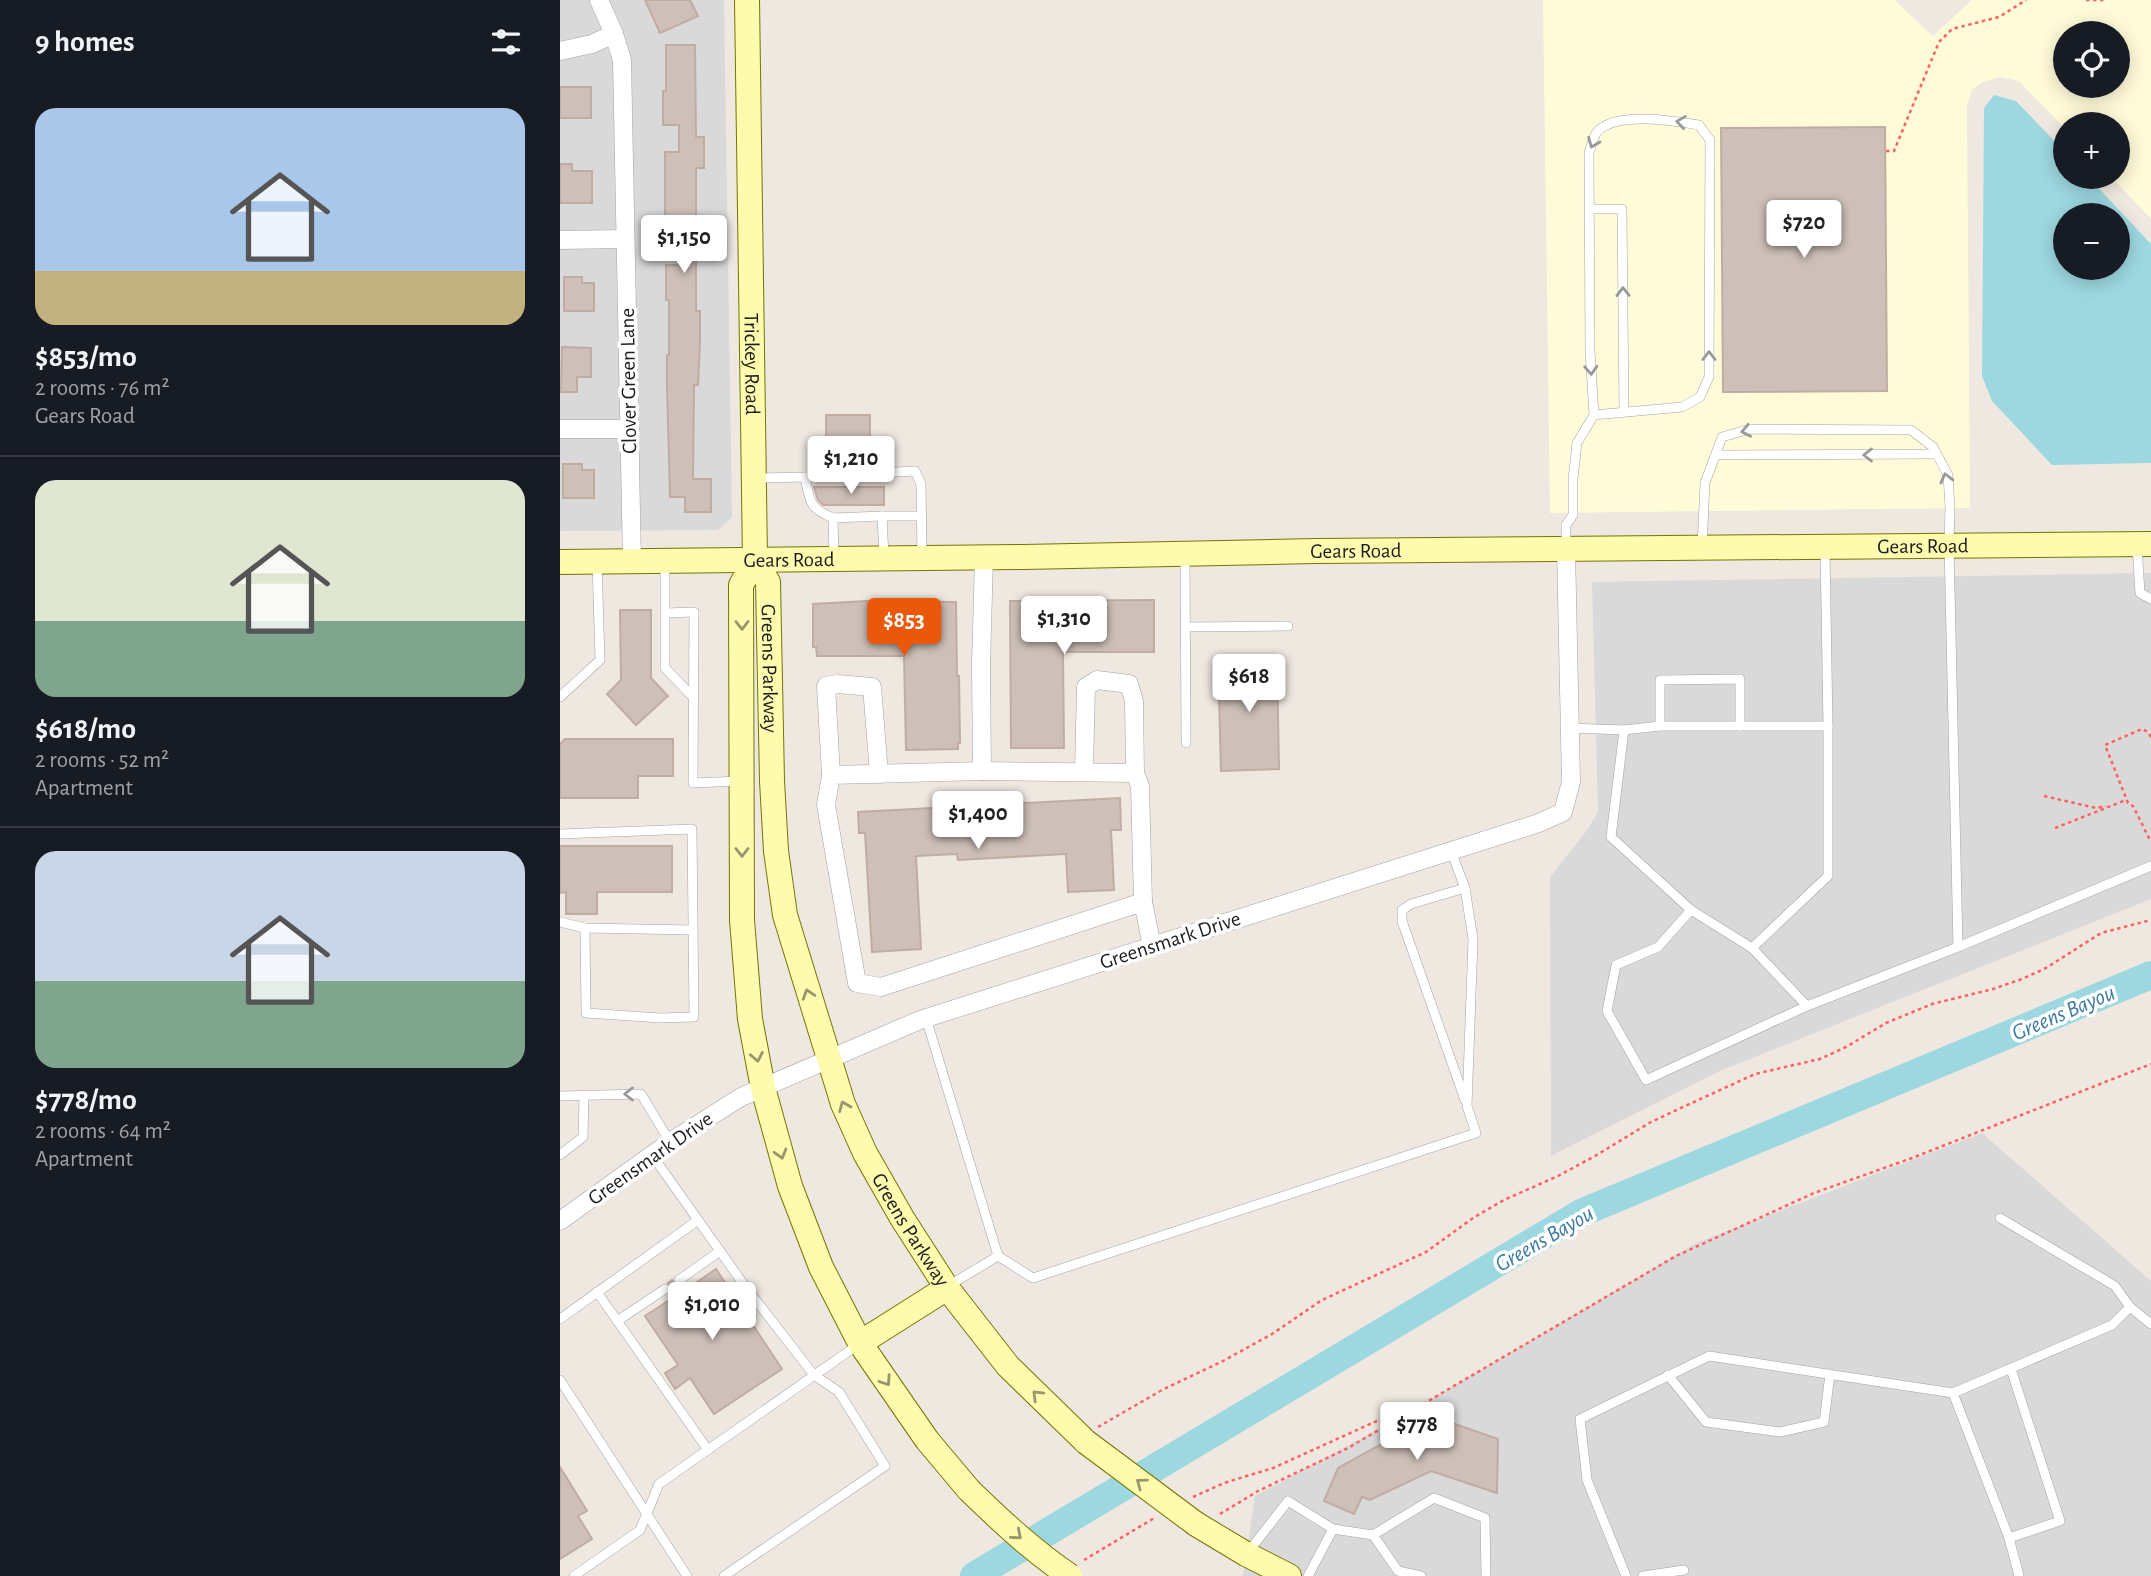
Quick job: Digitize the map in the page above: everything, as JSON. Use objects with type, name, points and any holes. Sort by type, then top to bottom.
[{"type":"street","name":"Clover Green Lane","points":[[599,0],[622,60],[632,562]]},
{"type":"street","name":"Trickey Road","points":[[747,0],[755,560]]},
{"type":"street","points":[[560,51],[592,44],[614,34]]},
{"type":"street","points":[[560,240],[625,239]]},
{"type":"street","points":[[560,429],[630,429]]},
{"type":"street","name":"Gears Road","points":[[560,562],[2144,544]]},
{"type":"street","name":"Greensmark Drive","points":[[560,1221],[670,1142],[741,1097],[926,1018],[1451,851],[1563,812],[1571,782],[1566,549]]},
{"type":"street","points":[[982,771],[984,558]]},
{"type":"street","name":"Greens Parkway","points":[[755,560],[741,585],[742,920],[750,1018],[763,1088],[790,1186],[821,1267],[860,1343],[927,1440],[969,1490],[1012,1531],[1047,1560],[1075,1569]]},
{"type":"street","name":"Greens Parkway","points":[[755,560],[768,582],[772,781],[776,851],[785,915],[843,1104],[865,1153],[902,1218],[947,1287],[1008,1366],[1080,1437],[1200,1526],[1276,1573]]},
{"type":"street","points":[[1084,772],[1086,687],[1097,680],[1129,684],[1134,701],[1135,773],[1140,786],[1143,902],[1152,946]]},
{"type":"street","points":[[879,774],[872,687],[838,684],[826,686],[831,775],[826,805],[857,983],[881,987],[1143,902]]},
{"type":"street","points":[[831,775],[982,771],[1135,773]]},
{"type":"street","points":[[742,781],[772,781]]},
{"type":"street","points":[[860,1343],[947,1287]]},
{"type":"lane","points":[[1566,549],[1566,525],[1573,515],[1577,443],[1594,415],[1590,351],[1588,153],[1597,132],[1618,121],[1651,118],[1699,125],[1710,140],[1709,377],[1700,397],[1682,407],[1594,415]]},
{"type":"lane","points":[[1589,209],[1622,209],[1624,412]]},
{"type":"lane","points":[[1702,548],[1705,483],[1722,437],[1750,429],[1911,430],[1933,447],[1948,475],[1950,508],[1958,947]]},
{"type":"lane","points":[[1716,455],[1937,454]]},
{"type":"lane","points":[[754,478],[915,471],[921,484],[922,558]]},
{"type":"lane","points":[[805,477],[810,504],[833,518],[922,516]]},
{"type":"lane","points":[[882,516],[884,559]]},
{"type":"lane","points":[[833,518],[834,559]]},
{"type":"lane","points":[[2144,544],[2140,593],[2151,599]]},
{"type":"lane","points":[[1752,948],[1828,876],[1825,547]]},
{"type":"lane","points":[[1185,554],[1186,743]]},
{"type":"lane","points":[[560,697],[600,660],[597,562]]},
{"type":"lane","points":[[666,562],[665,667],[693,696]]},
{"type":"lane","points":[[666,613],[694,612],[693,783],[742,781]]},
{"type":"lane","points":[[1185,627],[1288,626]]},
{"type":"lane","points":[[1660,726],[1660,680],[1740,679],[1740,726]]},
{"type":"lane","points":[[1569,728],[1624,730],[1660,726],[1828,726]]},
{"type":"lane","points":[[1624,730],[1611,836],[1691,910],[1752,948],[1807,1006]]},
{"type":"lane","points":[[560,834],[692,829],[694,1017],[660,1018],[586,1013],[585,928]]},
{"type":"lane","points":[[1451,851],[1465,888],[1473,939],[1467,1106]]},
{"type":"lane","points":[[1691,910],[1658,947],[1616,965],[1607,1011],[1646,1080],[1807,1006],[1958,947],[2151,866]]},
{"type":"lane","points":[[926,1018],[998,1256],[1033,1278],[1476,1133],[1402,922],[1402,910],[1411,904],[1465,888]]},
{"type":"lane","points":[[560,922],[585,928],[693,930]]},
{"type":"lane","points":[[560,1096],[641,1094],[670,1142]]},
{"type":"lane","points":[[560,1155],[583,1137],[584,1095]]},
{"type":"lane","points":[[652,1155],[720,1251],[814,1375],[839,1392],[886,1465],[724,1576]]},
{"type":"lane","points":[[2000,1218],[2115,1286],[2130,1307],[2151,1324]]},
{"type":"lane","points":[[560,1319],[698,1220]]},
{"type":"lane","points":[[679,1280],[720,1251]]},
{"type":"lane","points":[[947,1287],[998,1256]]},
{"type":"lane","points":[[617,1321],[666,1289]]},
{"type":"lane","points":[[597,1292],[708,1450]]},
{"type":"lane","points":[[1626,1576],[1587,1480],[1580,1419],[1709,1356],[1953,1393],[2112,1325],[2130,1307]]},
{"type":"lane","points":[[574,1576],[640,1530],[659,1484],[860,1343]]},
{"type":"lane","points":[[2009,1538],[2060,1521],[2011,1369]]},
{"type":"lane","points":[[1668,1375],[1706,1422],[1780,1432],[1824,1422],[1830,1374]]},
{"type":"lane","points":[[560,1380],[687,1576]]},
{"type":"lane","points":[[1953,1393],[2009,1538],[2019,1576]]},
{"type":"lane","points":[[1246,1554],[1288,1501],[1333,1529],[1373,1535],[1434,1498],[1485,1518],[1486,1576]]},
{"type":"lane","points":[[1308,1576],[1333,1529]]},
{"type":"lane","points":[[1373,1535],[1398,1571],[1421,1576]]},
{"type":"lane","points":[[1643,1576],[1684,1570]]},
{"type":"path","points":[[1886,151],[1894,151],[1938,43],[1952,29],[1999,17],[2026,0]]},
{"type":"path","points":[[2086,0],[2106,0]]},
{"type":"path","points":[[2151,737],[2142,729],[2105,745],[2126,800],[2133,806],[2151,842]]},
{"type":"path","points":[[2044,796],[2096,808],[2110,806]]},
{"type":"path","points":[[2055,828],[2126,800]]},
{"type":"path","points":[[1080,1437],[1162,1390],[1272,1334],[1322,1300],[1426,1252],[1504,1200],[1558,1176],[1642,1127],[1683,1107],[1755,1074],[1821,1059],[1886,1023],[1932,1004],[2022,979],[2046,968],[2101,933],[2151,920]]},
{"type":"path","points":[[1200,1526],[1258,1491],[1348,1448],[1676,1256],[1814,1193],[1912,1158],[2151,1063]]},
{"type":"path","points":[[1192,1497],[1224,1483],[1273,1468],[1379,1420],[1394,1420]]},
{"type":"path","points":[[1075,1569],[1157,1517]]},
{"type":"shaded area","points":[[560,0],[724,0],[732,517],[718,530],[560,531]]},
{"type":"shaded area","points":[[1543,0],[1894,0],[1933,36],[1972,0],[2151,0],[2151,219],[2122,189],[2130,189],[2130,112],[2053,112],[2053,116],[2019,81],[2000,77],[1981,83],[1972,90],[1967,106],[1970,508],[1550,513]]},
{"type":"shaded area","points":[[2151,573],[2151,899],[1722,1070],[1551,1156],[1550,877],[1598,812],[1592,582]]},
{"type":"shaded area","points":[[1982,1133],[2151,1281],[2151,1576],[1243,1576],[1255,1496],[1413,1410],[1696,1243]]},
{"type":"water","points":[[1994,95],[2016,101],[2053,140],[2053,189],[2099,189],[2112,203],[2053,203],[2053,280],[2130,280],[2130,222],[2151,244],[2151,463],[2052,465],[1992,401],[1982,376],[1984,108]]},
{"type":"building","points":[[645,0],[690,0],[698,16],[660,33]]},
{"type":"building","points":[[666,45],[695,45],[696,137],[704,137],[704,168],[696,168],[696,222],[707,222],[707,235],[714,235],[714,254],[696,254],[696,311],[700,311],[700,342],[698,385],[694,385],[693,479],[711,479],[711,512],[685,512],[685,497],[670,497],[667,385],[669,300],[666,300],[666,265],[680,265],[680,239],[665,239],[665,152],[679,152],[679,125],[663,125]]},
{"type":"building","points":[[560,87],[591,87],[591,118],[560,118]]},
{"type":"building","points":[[1885,127],[1887,391],[1723,392],[1721,128]]},
{"type":"building","points":[[560,164],[572,164],[572,171],[592,171],[592,203],[560,203]]},
{"type":"building","points":[[564,277],[582,277],[582,283],[594,283],[594,311],[564,311]]},
{"type":"building","points":[[562,347],[591,348],[591,377],[577,377],[577,392],[561,392]]},
{"type":"building","points":[[826,415],[870,415],[870,449],[826,449]]},
{"type":"building","points":[[563,464],[582,464],[582,470],[594,470],[594,498],[563,498]]},
{"type":"building","points":[[814,487],[884,487],[884,505],[823,505],[818,500]]},
{"type":"building","points":[[1154,600],[1154,652],[1063,652],[1064,748],[1011,748],[1010,601]]},
{"type":"building","points":[[867,601],[956,602],[958,749],[906,750],[904,656],[817,656],[816,647],[813,647],[813,604]]},
{"type":"building","points":[[620,610],[651,610],[651,678],[668,696],[636,725],[607,694],[621,680]]},
{"type":"building","points":[[1277,658],[1279,769],[1221,771],[1218,659]]},
{"type":"building","points":[[565,739],[673,739],[673,776],[638,776],[638,798],[560,798],[560,744]]},
{"type":"building","points":[[1120,798],[1121,830],[1111,830],[1114,890],[1068,892],[1066,854],[958,860],[957,854],[916,856],[921,949],[872,952],[865,833],[859,833],[858,812]]},
{"type":"building","points":[[560,846],[672,846],[672,892],[597,892],[597,914],[566,914],[566,892],[560,893]]},
{"type":"building","points":[[716,1269],[782,1369],[714,1414],[690,1378],[675,1389],[665,1373],[678,1365],[645,1316],[674,1297],[668,1283],[672,1280],[676,1286],[684,1285],[687,1289]]},
{"type":"building","points":[[1432,1416],[1498,1439],[1497,1493],[1431,1471],[1370,1500],[1362,1497],[1354,1514],[1324,1501],[1338,1468]]},
{"type":"building","points":[[560,1467],[587,1511],[578,1516],[592,1539],[560,1559]]},
{"type":"waterway","name":"Greens Bayou","points":[[974,1576],[1581,1213],[2151,975]]}]
